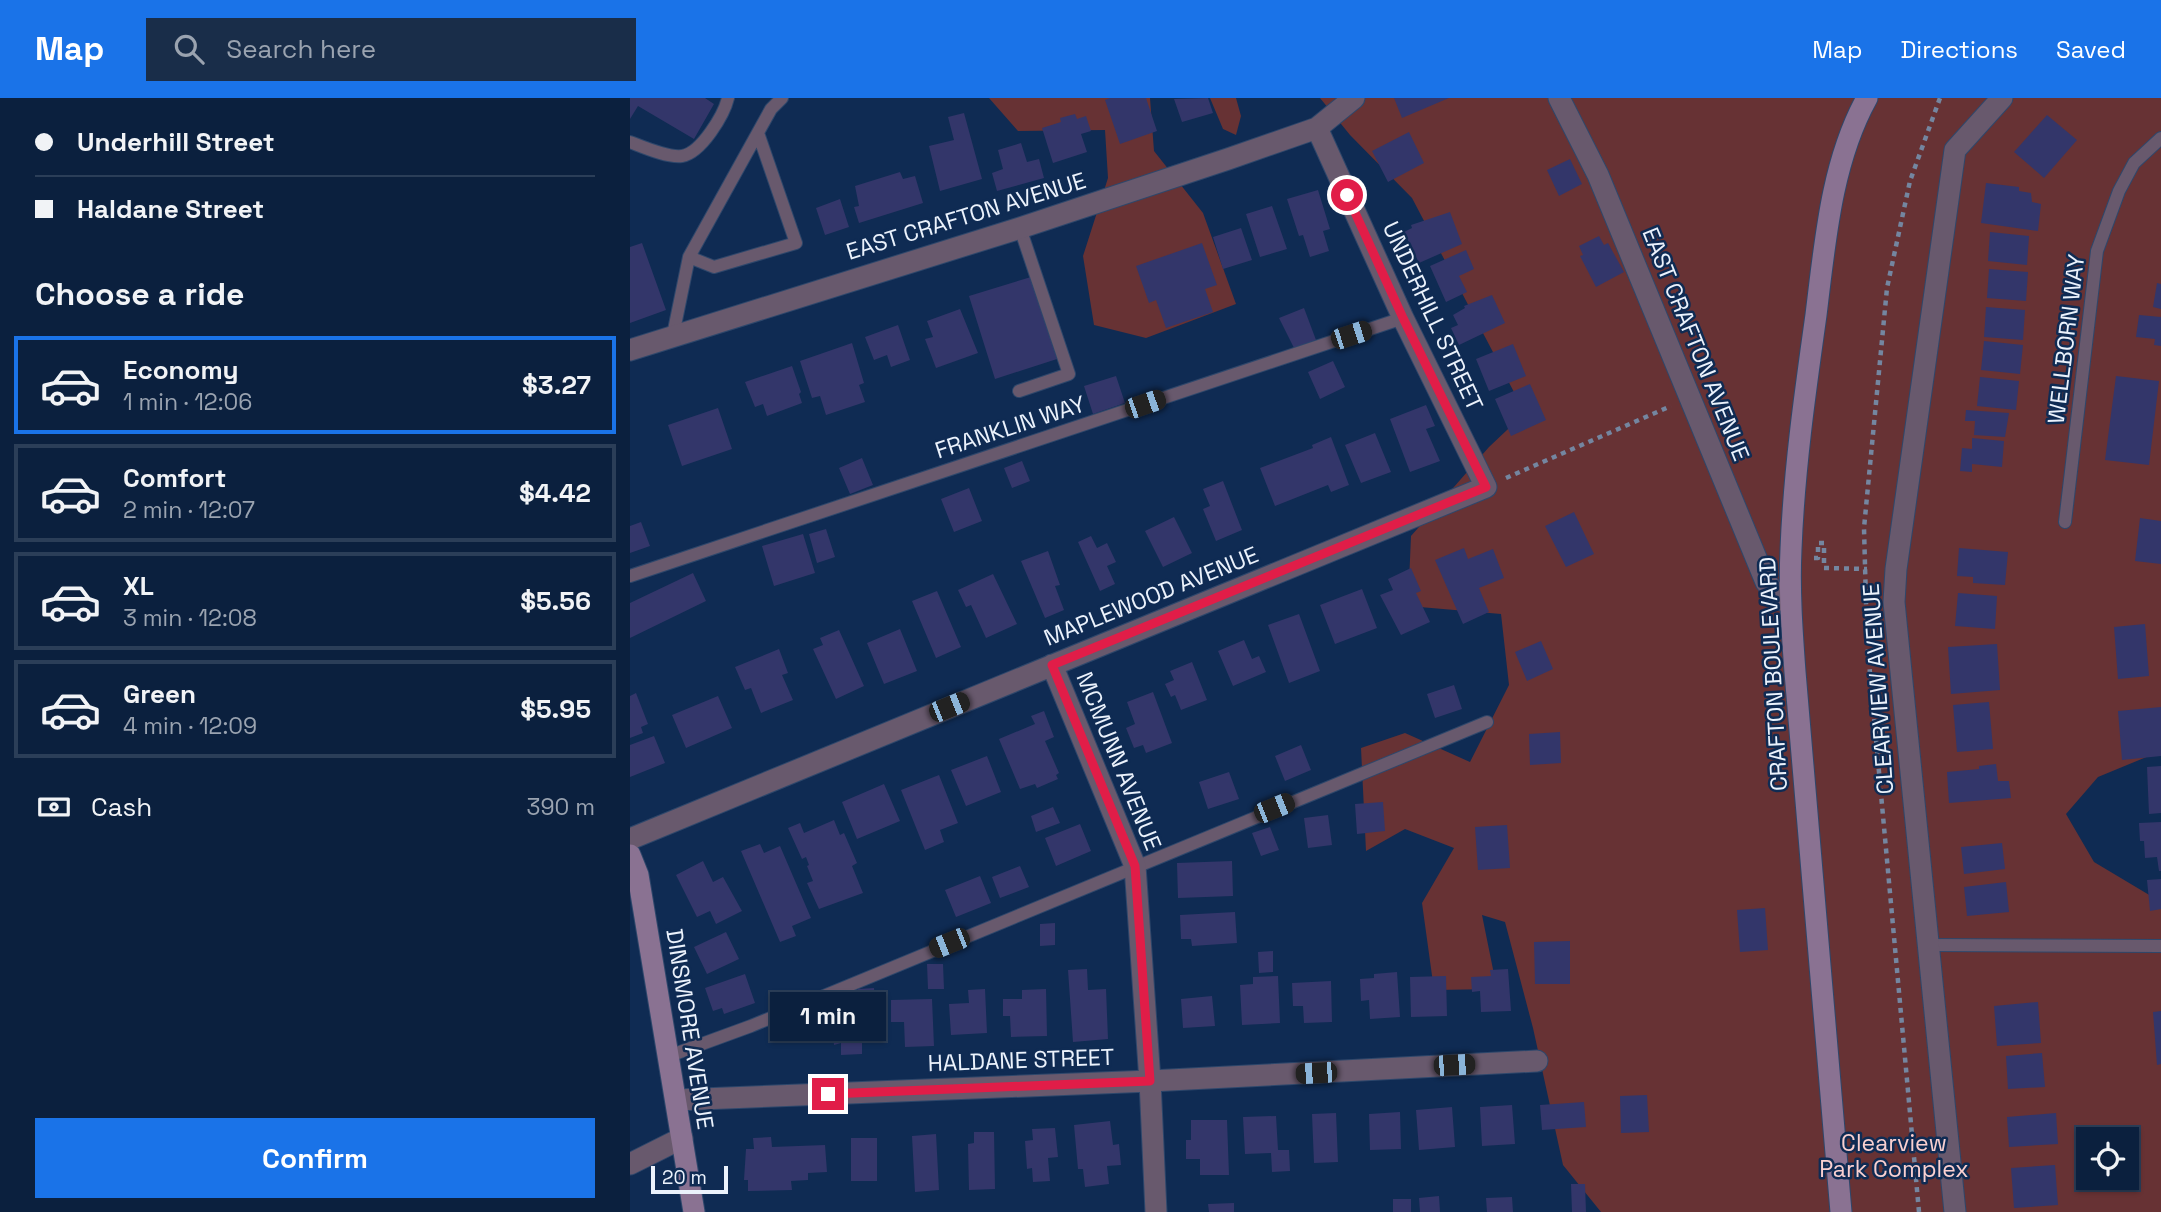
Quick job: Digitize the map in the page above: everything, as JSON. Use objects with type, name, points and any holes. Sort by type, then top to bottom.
[{"type":"main road","name":"CRAFTON BOULEVARD","points":[[1841,1212],[1790,603],[1791,549],[1798,450],[1827,230],[1848,139],[1867,98]]},
{"type":"main road","name":"DINSMORE AVENUE","points":[[630,855],[638,876],[694,1212]]},
{"type":"street","points":[[1317,128],[1353,98]]},
{"type":"street","name":"EAST CRAFTON AVENUE","points":[[1559,98],[1598,175],[1766,582],[1780,599],[1790,603]]},
{"type":"street","name":"CLEARVIEW AVENUE","points":[[1955,1212],[1894,602],[1896,569],[1955,150],[2002,98]]},
{"type":"street","name":"EAST CRAFTON AVENUE","points":[[630,350],[1020,228],[1317,128]]},
{"type":"street","name":"UNDERHILL STREET","points":[[1317,128],[1403,318],[1486,487]]},
{"type":"street","name":"MAPLEWOOD AVENUE","points":[[630,838],[1486,487]]},
{"type":"street","name":"MCMUNN AVENUE","points":[[1052,665],[1135,866],[1156,1212]]},
{"type":"street","name":"HALDANE STREET","points":[[676,1100],[1150,1081],[1536,1061]]},
{"type":"street","points":[[630,1164],[682,1138]]},
{"type":"lane","points":[[630,142],[653,152],[682,156],[699,147],[725,110],[728,98]]},
{"type":"lane","points":[[673,335],[689,257],[771,109],[782,98]]},
{"type":"lane","points":[[689,257],[714,267],[796,243],[758,133]]},
{"type":"lane","name":"WELLBORN WAY","points":[[2065,522],[2097,251],[2119,191],[2134,163],[2161,138]]},
{"type":"lane","points":[[1019,391],[1069,374],[1020,228]]},
{"type":"lane","name":"FRANKLIN WAY","points":[[630,576],[1403,318]]},
{"type":"lane","points":[[669,1056],[751,1026],[1487,722]]},
{"type":"lane","points":[[1927,945],[2161,946]]},
{"type":"path","points":[[1486,487],[1691,397]]},
{"type":"path","points":[[1811,567],[1811,558],[1818,558],[1818,543],[1824,543],[1824,568],[1865,569]]},
{"type":"green space","points":[[989,98],[1150,98],[1154,151],[1203,213],[1236,304],[1146,338],[1094,325],[1083,256],[1108,178],[1105,130],[1018,131]]},
{"type":"green space","points":[[1210,98],[1236,98],[1241,116],[1236,135],[1223,129]]},
{"type":"green space","name":"Clearview Park Complex","points":[[1320,98],[2161,98],[2161,751],[2098,777],[2066,814],[2094,862],[2161,902],[2161,1212],[1601,1212],[1563,1165],[1533,1028],[1505,922],[1482,915],[1497,989],[1434,990],[1422,903],[1454,848],[1405,829],[1366,851],[1361,748],[1405,733],[1470,762],[1509,685],[1501,614],[1408,606],[1411,536],[1489,447],[1525,413],[1412,198],[1350,135]]},
{"type":"building","points":[[630,98],[705,98],[714,104],[694,139],[638,106],[630,119]]},
{"type":"building","points":[[1146,98],[1157,131],[1120,144],[1105,100]]},
{"type":"building","points":[[1208,98],[1213,113],[1182,122],[1174,99]]},
{"type":"building","points":[[1394,98],[1449,98],[1402,118]]},
{"type":"building","points":[[964,113],[982,179],[940,191],[929,146],[954,140],[948,117]]},
{"type":"building","points":[[1075,114],[1077,119],[1086,116],[1091,131],[1081,134],[1087,152],[1053,163],[1042,128],[1061,122],[1060,118]]},
{"type":"building","points":[[2047,115],[2077,140],[2044,178],[2014,152]]},
{"type":"building","points":[[1409,132],[1424,163],[1388,182],[1372,151]]},
{"type":"building","points":[[1021,143],[1027,162],[1039,159],[1044,178],[997,191],[992,173],[1003,169],[998,150]]},
{"type":"building","points":[[1570,159],[1582,184],[1559,196],[1547,170]]},
{"type":"building","points":[[900,172],[903,179],[915,176],[923,203],[859,223],[854,207],[859,206],[855,186]]},
{"type":"building","points":[[1986,183],[2019,187],[2019,191],[2031,193],[2032,202],[2041,204],[2038,231],[1981,223]]},
{"type":"building","points":[[1318,190],[1330,229],[1323,231],[1329,251],[1310,257],[1303,235],[1299,236],[1287,199]]},
{"type":"building","points":[[840,199],[849,227],[825,235],[816,208]]},
{"type":"building","points":[[1272,206],[1287,249],[1260,257],[1246,214]]},
{"type":"building","points":[[1450,212],[1462,244],[1419,263],[1404,232],[1412,228],[1411,225]]},
{"type":"building","points":[[1241,228],[1252,260],[1223,269],[1213,237]]},
{"type":"building","points":[[1990,232],[2029,236],[2027,265],[1988,261]]},
{"type":"building","points":[[1599,236],[1604,245],[1608,243],[1624,272],[1596,287],[1580,256],[1583,255],[1579,246]]},
{"type":"building","points":[[642,243],[666,310],[630,323],[630,247]]},
{"type":"building","points":[[1202,243],[1217,285],[1205,289],[1213,312],[1166,328],[1156,300],[1149,303],[1136,266]]},
{"type":"building","points":[[1466,250],[1474,269],[1459,276],[1467,292],[1446,302],[1430,266]]},
{"type":"building","points":[[1989,269],[2028,272],[2026,301],[1987,298]]},
{"type":"building","points":[[1031,277],[1057,359],[995,379],[969,296]]},
{"type":"building","points":[[2157,283],[2161,284],[2161,309],[2153,307]]},
{"type":"building","points":[[1492,295],[1505,323],[1459,345],[1451,328],[1458,325],[1453,315],[1465,308],[1464,306]]},
{"type":"building","points":[[1986,307],[2025,310],[2023,340],[1984,337]]},
{"type":"building","points":[[1304,308],[1316,340],[1294,348],[1279,318]]},
{"type":"building","points":[[960,309],[978,353],[936,368],[925,339],[933,337],[927,321]]},
{"type":"building","points":[[2139,315],[2161,317],[2161,346],[2154,345],[2155,339],[2136,337]]},
{"type":"building","points":[[898,325],[910,360],[891,367],[887,355],[874,360],[865,337]]},
{"type":"building","points":[[1984,341],[2023,345],[2020,374],[1981,370]]},
{"type":"building","points":[[852,343],[864,383],[859,385],[865,402],[826,415],[820,396],[812,398],[800,361]]},
{"type":"building","points":[[1513,344],[1526,376],[1489,391],[1476,359]]},
{"type":"building","points":[[1333,361],[1345,387],[1320,399],[1308,372]]},
{"type":"building","points":[[792,366],[802,403],[767,416],[763,404],[755,407],[745,382]]},
{"type":"building","points":[[1116,376],[1125,403],[1093,414],[1084,386]]},
{"type":"building","points":[[2116,376],[2159,381],[2149,465],[2105,460]]},
{"type":"building","points":[[1980,377],[2019,381],[2016,410],[1977,406]]},
{"type":"building","points":[[1530,384],[1546,420],[1511,436],[1495,399]]},
{"type":"building","points":[[1426,405],[1435,426],[1426,429],[1440,461],[1410,472],[1390,419]]},
{"type":"building","points":[[718,408],[732,449],[682,466],[668,425]]},
{"type":"building","points":[[1966,410],[2009,413],[2005,437],[1974,435],[1975,421],[1965,421]]},
{"type":"building","points":[[1375,433],[1391,472],[1361,483],[1345,445]]},
{"type":"building","points":[[1331,437],[1349,485],[1331,492],[1328,485],[1275,506],[1260,468],[1313,448],[1312,445]]},
{"type":"building","points":[[1972,438],[2004,441],[2002,467],[1972,464],[1972,472],[1960,471],[1962,448],[1972,449]]},
{"type":"building","points":[[862,458],[873,485],[850,494],[839,468]]},
{"type":"building","points":[[1022,461],[1030,481],[1012,488],[1004,468]]},
{"type":"building","points":[[1223,481],[1242,530],[1216,541],[1203,509],[1210,506],[1203,489]]},
{"type":"building","points":[[969,488],[982,521],[954,532],[941,499]]},
{"type":"building","points":[[1574,512],[1594,554],[1566,567],[1545,526]]},
{"type":"building","points":[[1174,517],[1192,553],[1163,567],[1145,531]]},
{"type":"building","points":[[2140,518],[2161,521],[2161,564],[2135,561]]},
{"type":"building","points":[[641,522],[650,546],[630,553],[630,526]]},
{"type":"building","points":[[826,529],[835,557],[817,563],[809,534]]},
{"type":"building","points":[[803,534],[815,573],[774,586],[762,546]]},
{"type":"building","points":[[1091,536],[1097,548],[1107,543],[1116,562],[1107,566],[1115,584],[1100,591],[1078,542]]},
{"type":"building","points":[[1464,548],[1468,559],[1493,549],[1504,578],[1479,588],[1489,612],[1463,624],[1435,560]]},
{"type":"building","points":[[1959,548],[2008,552],[2005,585],[1973,583],[1973,577],[1957,576]]},
{"type":"building","points":[[1048,551],[1060,585],[1055,586],[1064,610],[1045,618],[1021,561]]},
{"type":"building","points":[[1411,568],[1421,591],[1416,593],[1430,622],[1401,635],[1380,595],[1393,590],[1388,579]]},
{"type":"building","points":[[693,573],[706,601],[630,638],[630,603]]},
{"type":"building","points":[[993,574],[1017,624],[986,638],[971,605],[966,607],[958,590]]},
{"type":"building","points":[[1362,589],[1377,628],[1335,644],[1320,605]]},
{"type":"building","points":[[937,591],[961,647],[936,658],[912,601]]},
{"type":"building","points":[[1958,593],[1997,596],[1995,629],[1955,626]]},
{"type":"building","points":[[1299,614],[1320,671],[1289,683],[1268,625]]},
{"type":"building","points":[[2145,624],[2149,676],[2118,679],[2114,627]]},
{"type":"building","points":[[900,629],[917,671],[884,684],[867,643]]},
{"type":"building","points":[[839,630],[864,686],[836,699],[813,649],[823,645],[820,638]]},
{"type":"building","points":[[1244,640],[1252,659],[1259,656],[1266,672],[1233,686],[1218,651]]},
{"type":"building","points":[[1541,641],[1553,669],[1527,681],[1515,652]]},
{"type":"building","points":[[1997,644],[2000,690],[1951,694],[1948,647]]},
{"type":"building","points":[[779,649],[788,673],[782,675],[793,700],[761,713],[751,688],[745,690],[735,667]]},
{"type":"building","points":[[1192,662],[1207,700],[1181,710],[1175,695],[1171,697],[1165,684],[1174,680],[1170,671]]},
{"type":"building","points":[[1454,685],[1462,709],[1435,718],[1427,694]]},
{"type":"building","points":[[1153,692],[1172,743],[1146,753],[1143,745],[1134,748],[1126,728],[1135,724],[1127,702]]},
{"type":"building","points":[[636,693],[648,724],[641,727],[643,733],[630,738],[630,696]]},
{"type":"building","points":[[718,696],[732,728],[686,748],[672,715]]},
{"type":"building","points":[[1989,702],[1993,749],[1957,752],[1953,705]]},
{"type":"building","points":[[2161,707],[2161,756],[2122,760],[2118,711]]},
{"type":"building","points":[[1044,711],[1054,737],[1045,741],[1059,773],[1056,775],[1058,779],[1037,788],[1035,784],[1020,789],[999,739],[1035,724],[1031,716]]},
{"type":"building","points":[[1560,732],[1561,763],[1530,765],[1529,734]]},
{"type":"building","points":[[654,736],[665,763],[630,777],[630,745]]},
{"type":"building","points":[[1301,745],[1311,770],[1285,781],[1275,756]]},
{"type":"building","points":[[987,756],[1001,792],[966,806],[951,770]]},
{"type":"building","points":[[1996,764],[1998,781],[2009,781],[2011,798],[1949,803],[1947,772],[1979,769],[1979,766]]},
{"type":"building","points":[[2161,766],[2161,813],[2149,814],[2147,767]]},
{"type":"building","points":[[1229,772],[1239,799],[1208,809],[1199,782]]},
{"type":"building","points":[[939,775],[958,823],[940,830],[944,842],[925,850],[901,790]]},
{"type":"building","points":[[884,784],[900,821],[857,839],[842,802]]},
{"type":"building","points":[[1383,802],[1385,831],[1357,834],[1355,804]]},
{"type":"building","points":[[1053,807],[1060,823],[1036,832],[1031,816]]},
{"type":"building","points":[[1328,815],[1332,845],[1308,848],[1304,818]]},
{"type":"building","points":[[834,820],[840,835],[844,833],[857,863],[852,866],[863,893],[819,909],[807,883],[813,881],[806,857],[802,859],[788,828],[800,823],[804,833]]},
{"type":"building","points":[[2161,822],[2159,871],[2157,857],[2145,858],[2139,823]]},
{"type":"building","points":[[1080,824],[1091,851],[1056,866],[1045,838]]},
{"type":"building","points":[[1507,825],[1510,868],[1478,870],[1475,827]]},
{"type":"building","points":[[1270,827],[1279,850],[1261,856],[1252,833]]},
{"type":"building","points":[[2002,843],[2005,869],[1964,874],[1961,847]]},
{"type":"building","points":[[760,844],[764,853],[780,846],[811,918],[792,926],[796,936],[780,942],[741,851]]},
{"type":"building","points":[[703,861],[713,882],[723,877],[742,911],[716,924],[710,911],[697,917],[676,875]]},
{"type":"building","points":[[1232,861],[1233,896],[1178,898],[1177,863]]},
{"type":"building","points":[[1020,866],[1029,887],[1000,898],[992,877]]},
{"type":"building","points":[[980,876],[991,903],[956,917],[945,890]]},
{"type":"building","points":[[2161,879],[2161,909],[2150,911],[2147,880]]},
{"type":"building","points":[[2006,882],[2009,912],[1967,916],[1964,887]]},
{"type":"building","points":[[1765,908],[1768,950],[1740,952],[1737,910]]},
{"type":"building","points":[[1235,912],[1237,943],[1192,946],[1191,939],[1181,939],[1180,915]]},
{"type":"building","points":[[1055,923],[1055,945],[1040,946],[1040,924]]},
{"type":"building","points":[[726,932],[739,959],[707,974],[694,947]]},
{"type":"building","points":[[1570,941],[1570,984],[1535,984],[1534,942]]},
{"type":"building","points":[[1273,951],[1273,972],[1259,973],[1258,952]]},
{"type":"building","points":[[927,964],[943,964],[944,989],[928,989]]},
{"type":"building","points":[[1087,969],[1088,990],[1106,989],[1108,1039],[1073,1042],[1068,970]]},
{"type":"building","points":[[1508,969],[1511,1011],[1481,1012],[1480,991],[1472,992],[1471,977],[1491,976],[1490,970]]},
{"type":"building","points":[[1397,972],[1400,1017],[1370,1019],[1369,1000],[1361,1001],[1360,979],[1374,978],[1374,974]]},
{"type":"building","points":[[745,974],[755,1003],[724,1014],[722,1008],[713,1011],[705,988]]},
{"type":"building","points":[[1278,976],[1280,1023],[1242,1025],[1240,985],[1253,984],[1253,977]]},
{"type":"building","points":[[1446,976],[1447,1016],[1411,1017],[1410,977]]},
{"type":"building","points":[[1331,981],[1332,1022],[1304,1023],[1303,1006],[1293,1006],[1292,983]]},
{"type":"building","points":[[874,988],[876,1014],[864,1015],[866,1041],[862,1041],[862,1054],[841,1055],[841,1043],[834,1045],[831,1008],[847,1007],[847,996],[859,996],[858,989]]},
{"type":"building","points":[[985,989],[987,1033],[951,1035],[949,1004],[969,1003],[968,990]]},
{"type":"building","points":[[1046,989],[1047,1036],[1011,1037],[1010,1016],[1003,1016],[1003,999],[1022,999],[1022,990]]},
{"type":"building","points":[[1212,996],[1215,1026],[1183,1028],[1181,999]]},
{"type":"building","points":[[932,999],[934,1046],[905,1047],[904,1022],[891,1022],[891,1000]]},
{"type":"building","points":[[2038,1002],[2041,1043],[1997,1046],[1994,1006]]},
{"type":"building","points":[[2161,1011],[2161,1064],[2157,1065],[2153,1012]]},
{"type":"building","points":[[2042,1053],[2045,1087],[2008,1089],[2006,1056]]},
{"type":"building","points":[[1647,1095],[1649,1132],[1621,1133],[1620,1096]]},
{"type":"building","points":[[1584,1102],[1586,1127],[1542,1130],[1540,1105]]},
{"type":"building","points":[[1512,1105],[1515,1144],[1482,1146],[1480,1107]]},
{"type":"building","points":[[1452,1107],[1455,1147],[1419,1150],[1416,1110]]},
{"type":"building","points":[[1400,1112],[1401,1149],[1370,1150],[1369,1114]]},
{"type":"building","points":[[1336,1113],[1338,1162],[1314,1163],[1312,1114]]},
{"type":"building","points":[[2056,1113],[2058,1144],[2009,1147],[2007,1117]]},
{"type":"building","points":[[1276,1116],[1278,1150],[1289,1150],[1290,1171],[1272,1172],[1271,1153],[1245,1154],[1243,1117]]},
{"type":"building","points":[[1191,1120],[1227,1120],[1229,1175],[1200,1175],[1200,1159],[1186,1159],[1186,1140],[1191,1140]]},
{"type":"building","points":[[1110,1121],[1113,1145],[1119,1144],[1121,1165],[1107,1166],[1109,1184],[1085,1187],[1083,1169],[1078,1169],[1074,1125]]},
{"type":"building","points":[[1055,1128],[1058,1157],[1048,1158],[1050,1181],[1033,1182],[1032,1168],[1027,1169],[1025,1141],[1033,1140],[1032,1129]]},
{"type":"building","points":[[974,1132],[994,1132],[995,1189],[969,1190],[968,1144],[974,1143]]},
{"type":"building","points":[[936,1134],[939,1190],[915,1192],[912,1136]]},
{"type":"building","points":[[771,1137],[772,1147],[825,1145],[827,1172],[808,1173],[808,1180],[791,1181],[792,1190],[748,1191],[748,1180],[744,1180],[746,1149],[754,1149],[753,1138]]},
{"type":"building","points":[[851,1138],[877,1138],[877,1181],[851,1181]]},
{"type":"building","points":[[2055,1165],[2058,1205],[2014,1208],[2011,1168]]},
{"type":"building","points":[[1571,1184],[1585,1184],[1586,1212],[1572,1212]]},
{"type":"building","points":[[1439,1196],[1440,1212],[1420,1212],[1419,1198]]},
{"type":"building","points":[[1512,1197],[1513,1212],[1487,1212],[1486,1198]]},
{"type":"building","points":[[1393,1199],[1411,1199],[1411,1212],[1393,1212]]},
{"type":"building","points":[[1234,1203],[1234,1212],[1209,1212],[1208,1204]]},
{"type":"route","points":[[828,1094],[1150,1081],[1135,866],[1052,665],[1486,487],[1403,318],[1347,195]]}]
